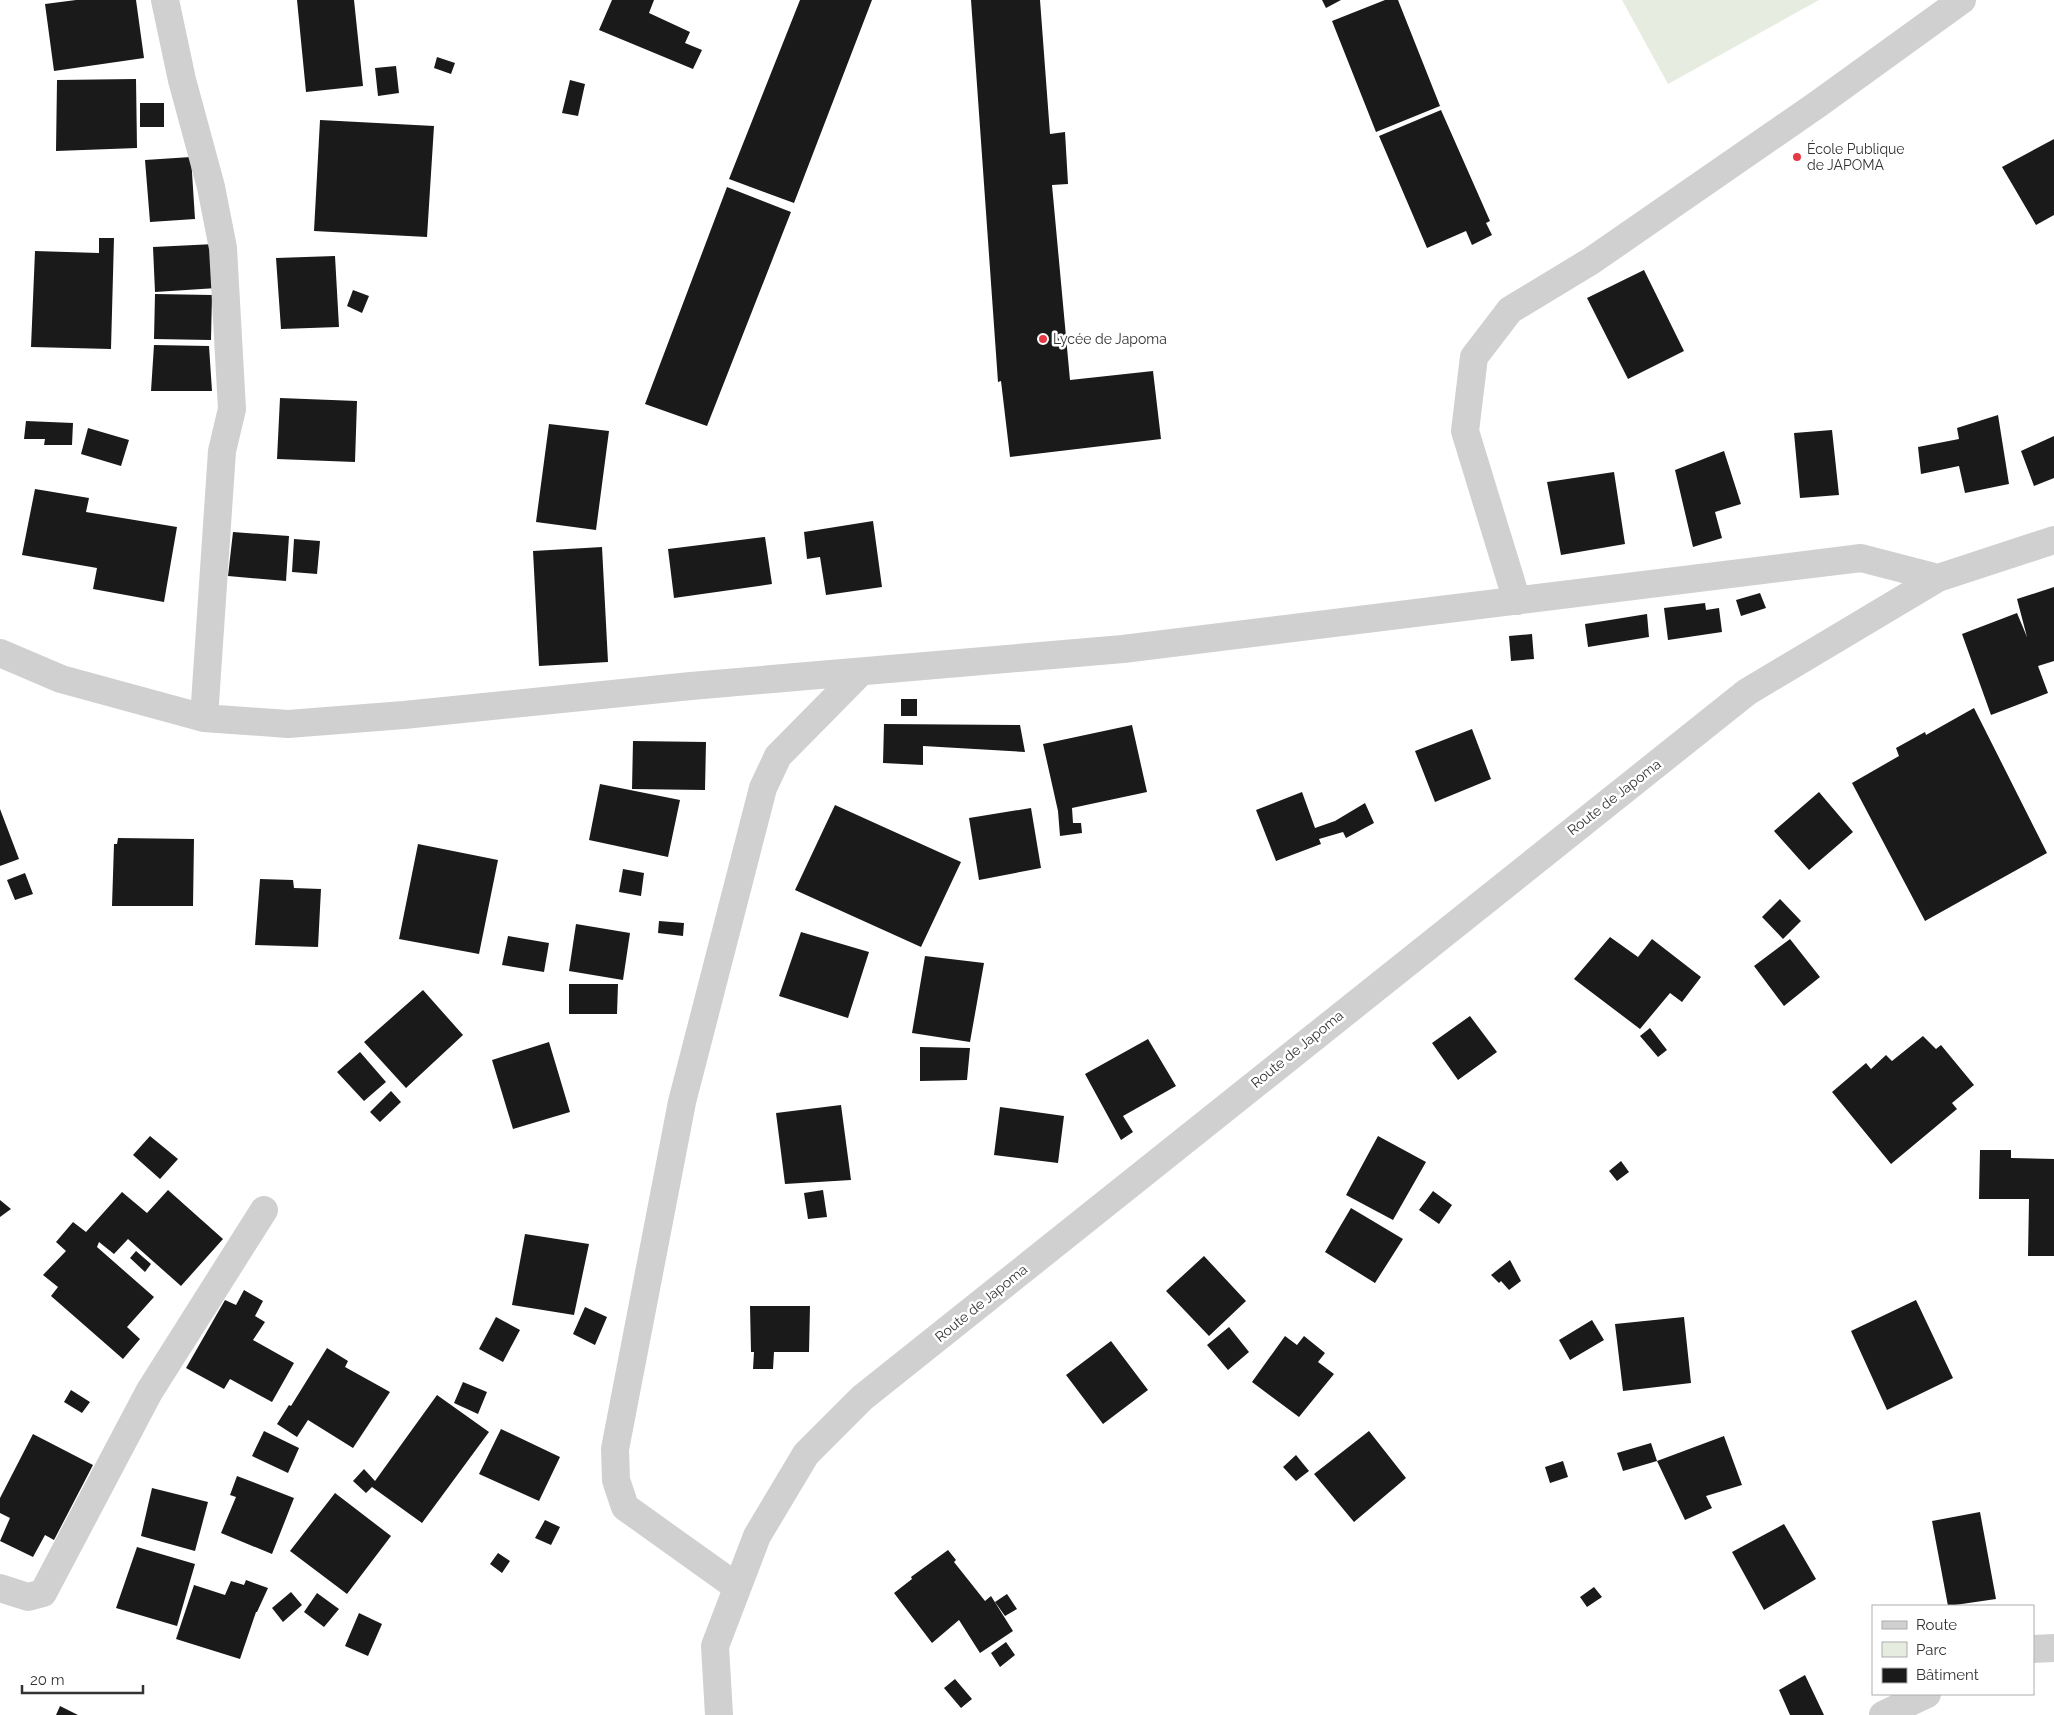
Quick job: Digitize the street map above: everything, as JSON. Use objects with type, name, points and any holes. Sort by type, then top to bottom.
[{"type":"street","points":[[164,0],[182,80],[211,187],[223,248],[232,409],[222,451],[204,718]]},
{"type":"street","points":[[1517,601],[1465,430],[1474,357],[1510,310],[1607,250],[1818,104],[1962,0]]},
{"type":"street","name":"Route de Japoma","points":[[719,1715],[715,1646],[757,1536],[806,1454],[862,1398],[1747,692],[1938,578],[2054,540]]},
{"type":"street","points":[[0,653],[61,679],[204,718],[288,724],[1123,649],[1861,558],[1938,578]]},
{"type":"street","points":[[737,1587],[625,1506],[616,1480],[615,1449],[682,1102],[763,788],[778,756],[861,672]]},
{"type":"street","points":[[0,1588],[28,1596],[43,1594],[149,1392],[264,1210]]},
{"type":"street","points":[[2034,1649],[2054,1648]]},
{"type":"street","points":[[1884,1715],[1925,1695]]},
{"type":"green space","points":[[1622,0],[1819,0],[1668,84]]},
{"type":"building","points":[[76,0],[136,0],[144,58],[54,71],[45,4]]},
{"type":"building","points":[[297,0],[354,0],[363,86],[306,92]]},
{"type":"building","points":[[612,0],[654,0],[649,13],[690,32],[685,43],[702,50],[693,69],[599,30]]},
{"type":"building","points":[[800,0],[872,0],[794,203],[729,179]]},
{"type":"building","points":[[971,0],[1040,0],[1050,134],[1065,132],[1068,184],[1052,185],[1070,380],[1153,371],[1161,439],[1010,457],[1001,381],[998,382]]},
{"type":"building","points":[[1322,0],[1341,0],[1326,8]]},
{"type":"building","points":[[1385,0],[1398,0],[1440,106],[1376,132],[1332,21]]},
{"type":"building","points":[[437,57],[455,63],[451,74],[434,68]]},
{"type":"building","points":[[396,66],[399,93],[378,96],[375,68]]},
{"type":"building","points":[[136,79],[137,148],[56,151],[57,80]]},
{"type":"building","points":[[570,80],[585,84],[578,116],[562,113]]},
{"type":"building","points":[[140,103],[164,103],[164,127],[140,127]]},
{"type":"building","points":[[1441,110],[1490,221],[1486,223],[1492,235],[1472,245],[1466,231],[1427,248],[1379,136]]},
{"type":"building","points":[[320,120],[434,126],[427,237],[314,231]]},
{"type":"building","points":[[2054,139],[2054,215],[2036,225],[2002,167]]},
{"type":"building","points":[[191,157],[195,219],[150,222],[145,160]]},
{"type":"building","points":[[727,187],[791,212],[707,426],[645,404]]},
{"type":"building","points":[[99,238],[114,238],[111,349],[31,347],[35,251],[99,253]]},
{"type":"building","points":[[215,244],[217,288],[155,292],[153,247]]},
{"type":"building","points":[[335,256],[339,327],[281,329],[276,258]]},
{"type":"building","points":[[1644,270],[1684,351],[1628,379],[1587,298]]},
{"type":"building","points":[[353,290],[369,296],[362,313],[347,306]]},
{"type":"building","points":[[155,294],[212,295],[211,340],[154,339]]},
{"type":"building","points":[[154,345],[209,346],[212,391],[151,391]]},
{"type":"building","points":[[280,398],[357,401],[355,462],[277,459]]},
{"type":"building","points":[[1998,415],[2009,484],[1965,493],[1959,466],[1921,474],[1918,447],[1959,439],[1957,428]]},
{"type":"building","points":[[26,421],[73,423],[72,445],[44,445],[45,439],[24,439]]},
{"type":"building","points":[[549,424],[609,431],[596,530],[536,522]]},
{"type":"building","points":[[88,428],[129,440],[121,466],[81,454]]},
{"type":"building","points":[[1832,430],[1839,495],[1800,498],[1794,433]]},
{"type":"building","points":[[2054,436],[2054,478],[2034,486],[2021,451]]},
{"type":"building","points":[[1724,451],[1741,504],[1715,512],[1722,538],[1693,547],[1675,470]]},
{"type":"building","points":[[1614,472],[1625,544],[1561,555],[1547,482]]},
{"type":"building","points":[[35,489],[89,498],[86,512],[177,527],[164,602],[93,589],[97,568],[22,555]]},
{"type":"building","points":[[873,521],[882,587],[826,595],[820,557],[807,559],[804,532]]},
{"type":"building","points":[[233,532],[289,536],[286,581],[228,576]]},
{"type":"building","points":[[765,537],[772,584],[674,598],[668,549]]},
{"type":"building","points":[[294,539],[320,541],[317,574],[292,572]]},
{"type":"building","points":[[602,547],[608,662],[539,666],[533,551]]},
{"type":"building","points":[[2054,587],[2054,661],[2038,666],[2048,693],[1991,715],[1962,634],[2017,613],[2027,637],[2017,599]]},
{"type":"building","points":[[1760,593],[1766,608],[1741,616],[1736,600]]},
{"type":"building","points":[[1705,603],[1706,610],[1719,608],[1722,632],[1668,640],[1664,608]]},
{"type":"building","points":[[1647,614],[1649,637],[1588,647],[1585,624]]},
{"type":"building","points":[[1532,634],[1534,659],[1511,661],[1509,636]]},
{"type":"building","points":[[901,699],[917,699],[917,716],[901,716]]},
{"type":"building","points":[[1974,708],[2047,853],[1925,921],[1852,783],[1899,756],[1896,748],[1925,732],[1926,735]]},
{"type":"building","points":[[884,724],[1020,725],[1025,752],[923,746],[923,765],[883,763]]},
{"type":"building","points":[[1132,725],[1147,792],[1072,808],[1073,823],[1081,823],[1082,833],[1060,836],[1058,811],[1043,744]]},
{"type":"building","points":[[1472,729],[1491,779],[1435,802],[1415,751]]},
{"type":"building","points":[[633,741],[706,742],[705,790],[632,789]]},
{"type":"building","points":[[600,784],[680,800],[668,857],[589,840]]},
{"type":"building","points":[[1302,792],[1315,828],[1335,821],[1365,803],[1374,823],[1346,838],[1343,832],[1319,839],[1321,844],[1276,861],[1256,810]]},
{"type":"building","points":[[1819,792],[1853,832],[1809,870],[1774,831]]},
{"type":"building","points":[[835,805],[961,862],[921,947],[795,890]]},
{"type":"building","points":[[1031,808],[1041,868],[979,880],[969,818]]},
{"type":"building","points":[[0,809],[19,859],[0,866]]},
{"type":"building","points":[[118,838],[194,839],[193,906],[112,906],[114,844],[117,844]]},
{"type":"building","points":[[418,844],[498,860],[479,954],[399,939]]},
{"type":"building","points":[[623,869],[644,873],[641,896],[619,892]]},
{"type":"building","points":[[25,873],[33,894],[15,900],[7,880]]},
{"type":"building","points":[[260,879],[293,880],[294,888],[321,889],[318,947],[255,945]]},
{"type":"building","points":[[1780,899],[1801,921],[1783,939],[1762,917]]},
{"type":"building","points":[[659,921],[684,923],[683,936],[658,933]]},
{"type":"building","points":[[576,924],[630,933],[623,980],[569,971]]},
{"type":"building","points":[[801,932],[869,952],[848,1018],[779,996]]},
{"type":"building","points":[[508,936],[549,943],[544,972],[502,965]]},
{"type":"building","points":[[1610,937],[1638,957],[1652,939],[1701,977],[1682,1002],[1670,993],[1640,1029],[1574,979]]},
{"type":"building","points":[[1790,939],[1820,977],[1784,1006],[1754,966]]},
{"type":"building","points":[[925,956],[984,963],[970,1042],[912,1033]]},
{"type":"building","points":[[569,984],[618,984],[617,1014],[569,1014]]},
{"type":"building","points":[[423,990],[463,1035],[406,1088],[364,1042]]},
{"type":"building","points":[[1470,1016],[1497,1052],[1458,1080],[1432,1043]]},
{"type":"building","points":[[1650,1028],[1667,1050],[1658,1057],[1640,1036]]},
{"type":"building","points":[[1923,1036],[1936,1049],[1941,1045],[1974,1085],[1952,1103],[1957,1109],[1891,1164],[1832,1092],[1866,1063],[1871,1069],[1886,1055],[1892,1061]]},
{"type":"building","points":[[1148,1039],[1176,1086],[1123,1116],[1133,1132],[1121,1140],[1085,1074]]},
{"type":"building","points":[[549,1042],[570,1112],[513,1129],[492,1060]]},
{"type":"building","points":[[920,1047],[970,1048],[967,1080],[920,1081]]},
{"type":"building","points":[[360,1052],[386,1082],[364,1101],[337,1072]]},
{"type":"building","points":[[391,1091],[401,1102],[380,1122],[370,1112]]},
{"type":"building","points":[[841,1105],[851,1180],[785,1184],[776,1113]]},
{"type":"building","points":[[1000,1107],[1064,1116],[1058,1163],[994,1155]]},
{"type":"building","points":[[150,1136],[178,1159],[160,1179],[133,1155]]},
{"type":"building","points":[[1378,1136],[1426,1162],[1393,1220],[1346,1195]]},
{"type":"building","points":[[1980,1150],[2011,1150],[2011,1158],[2054,1159],[2054,1256],[2028,1256],[2029,1199],[1979,1199]]},
{"type":"building","points":[[1621,1161],[1629,1172],[1617,1181],[1609,1171]]},
{"type":"building","points":[[168,1190],[223,1239],[181,1286],[128,1239],[114,1254],[99,1242],[97,1247],[154,1297],[127,1327],[140,1339],[123,1359],[51,1296],[58,1287],[43,1275],[66,1251],[56,1242],[73,1222],[86,1232],[122,1192],[147,1213]]},
{"type":"building","points":[[823,1190],[827,1217],[808,1219],[804,1193]]},
{"type":"building","points":[[1433,1191],[1452,1205],[1439,1224],[1419,1210]]},
{"type":"building","points":[[0,1200],[11,1209],[0,1217]]},
{"type":"building","points":[[1351,1208],[1403,1239],[1375,1283],[1325,1252]]},
{"type":"building","points":[[525,1234],[589,1244],[574,1315],[512,1305]]},
{"type":"building","points":[[136,1251],[151,1264],[145,1272],[130,1258]]},
{"type":"building","points":[[1204,1256],[1246,1301],[1209,1336],[1166,1291]]},
{"type":"building","points":[[1510,1260],[1521,1281],[1509,1290],[1501,1281],[1499,1283],[1491,1275]]},
{"type":"building","points":[[244,1290],[263,1301],[255,1316],[265,1322],[253,1340],[294,1363],[272,1402],[230,1379],[224,1389],[186,1368],[225,1300],[236,1305]]},
{"type":"building","points":[[1916,1300],[1953,1378],[1887,1410],[1851,1331]]},
{"type":"building","points":[[750,1306],[810,1306],[809,1352],[774,1352],[773,1369],[753,1369],[754,1352],[751,1352]]},
{"type":"building","points":[[585,1307],[607,1317],[595,1345],[573,1334]]},
{"type":"building","points":[[496,1317],[520,1330],[503,1362],[479,1349]]},
{"type":"building","points":[[1684,1317],[1691,1383],[1623,1391],[1615,1324]]},
{"type":"building","points":[[1592,1320],[1604,1340],[1570,1360],[1559,1340]]},
{"type":"building","points":[[1229,1327],[1249,1352],[1228,1370],[1207,1345]]},
{"type":"building","points":[[1285,1336],[1297,1345],[1304,1336],[1325,1353],[1318,1362],[1334,1374],[1299,1417],[1252,1382]]},
{"type":"building","points":[[1111,1341],[1148,1390],[1103,1424],[1066,1375]]},
{"type":"building","points":[[327,1348],[348,1361],[345,1367],[390,1392],[353,1448],[308,1420],[297,1437],[277,1424],[289,1405],[291,1406]]},
{"type":"building","points":[[463,1382],[487,1392],[478,1414],[454,1403]]},
{"type":"building","points":[[71,1390],[90,1402],[82,1413],[64,1402]]},
{"type":"building","points":[[437,1395],[489,1432],[422,1523],[372,1487],[366,1493],[353,1481],[364,1469],[375,1481]]},
{"type":"building","points":[[501,1429],[560,1457],[539,1501],[479,1474]]},
{"type":"building","points":[[264,1431],[299,1448],[288,1473],[252,1456]]},
{"type":"building","points":[[1369,1431],[1406,1478],[1354,1522],[1314,1474]]},
{"type":"building","points":[[33,1434],[93,1465],[54,1540],[45,1535],[33,1557],[0,1541],[10,1518],[0,1513],[0,1498]]},
{"type":"building","points":[[1724,1436],[1742,1485],[1706,1496],[1712,1508],[1685,1520],[1657,1461]]},
{"type":"building","points":[[1651,1443],[1657,1461],[1623,1471],[1617,1453]]},
{"type":"building","points":[[1296,1455],[1309,1471],[1296,1481],[1283,1467]]},
{"type":"building","points":[[1563,1461],[1568,1477],[1550,1483],[1545,1467]]},
{"type":"building","points":[[237,1476],[294,1498],[272,1554],[221,1533],[236,1497],[230,1495]]},
{"type":"building","points":[[152,1488],[208,1502],[195,1551],[141,1536]]},
{"type":"building","points":[[335,1493],[391,1536],[347,1594],[290,1551]]},
{"type":"building","points":[[1980,1512],[1996,1599],[1948,1605],[1932,1521]]},
{"type":"building","points":[[545,1520],[560,1527],[551,1545],[535,1538]]},
{"type":"building","points":[[1784,1524],[1816,1579],[1764,1610],[1732,1552]]},
{"type":"building","points":[[137,1547],[195,1564],[177,1626],[116,1608]]},
{"type":"building","points":[[948,1550],[956,1560],[954,1562],[985,1601],[991,1596],[1013,1631],[980,1653],[959,1620],[932,1643],[894,1593],[912,1579],[911,1577]]},
{"type":"building","points":[[498,1553],[510,1561],[502,1573],[490,1564]]},
{"type":"building","points":[[246,1580],[268,1588],[256,1612],[240,1659],[176,1639],[194,1585],[225,1595],[231,1581],[244,1585]]},
{"type":"building","points":[[1594,1587],[1602,1597],[1587,1607],[1580,1597]]},
{"type":"building","points":[[291,1592],[302,1605],[283,1622],[272,1608]]},
{"type":"building","points":[[317,1593],[339,1609],[324,1627],[304,1612]]},
{"type":"building","points":[[1007,1594],[1017,1609],[1005,1616],[995,1602]]},
{"type":"building","points":[[359,1613],[382,1624],[368,1656],[345,1646]]},
{"type":"building","points":[[1006,1642],[1015,1655],[1000,1667],[991,1653]]},
{"type":"building","points":[[1805,1675],[1824,1715],[1790,1715],[1779,1690]]},
{"type":"building","points":[[955,1679],[972,1699],[961,1708],[944,1688]]},
{"type":"building","points":[[60,1706],[78,1715],[56,1715]]},
{"type":"place","name":"École Publique de JAPOMA","points":[[1797,157]]},
{"type":"place","name":"Lycée de Japoma","points":[[1043,339]]}]
